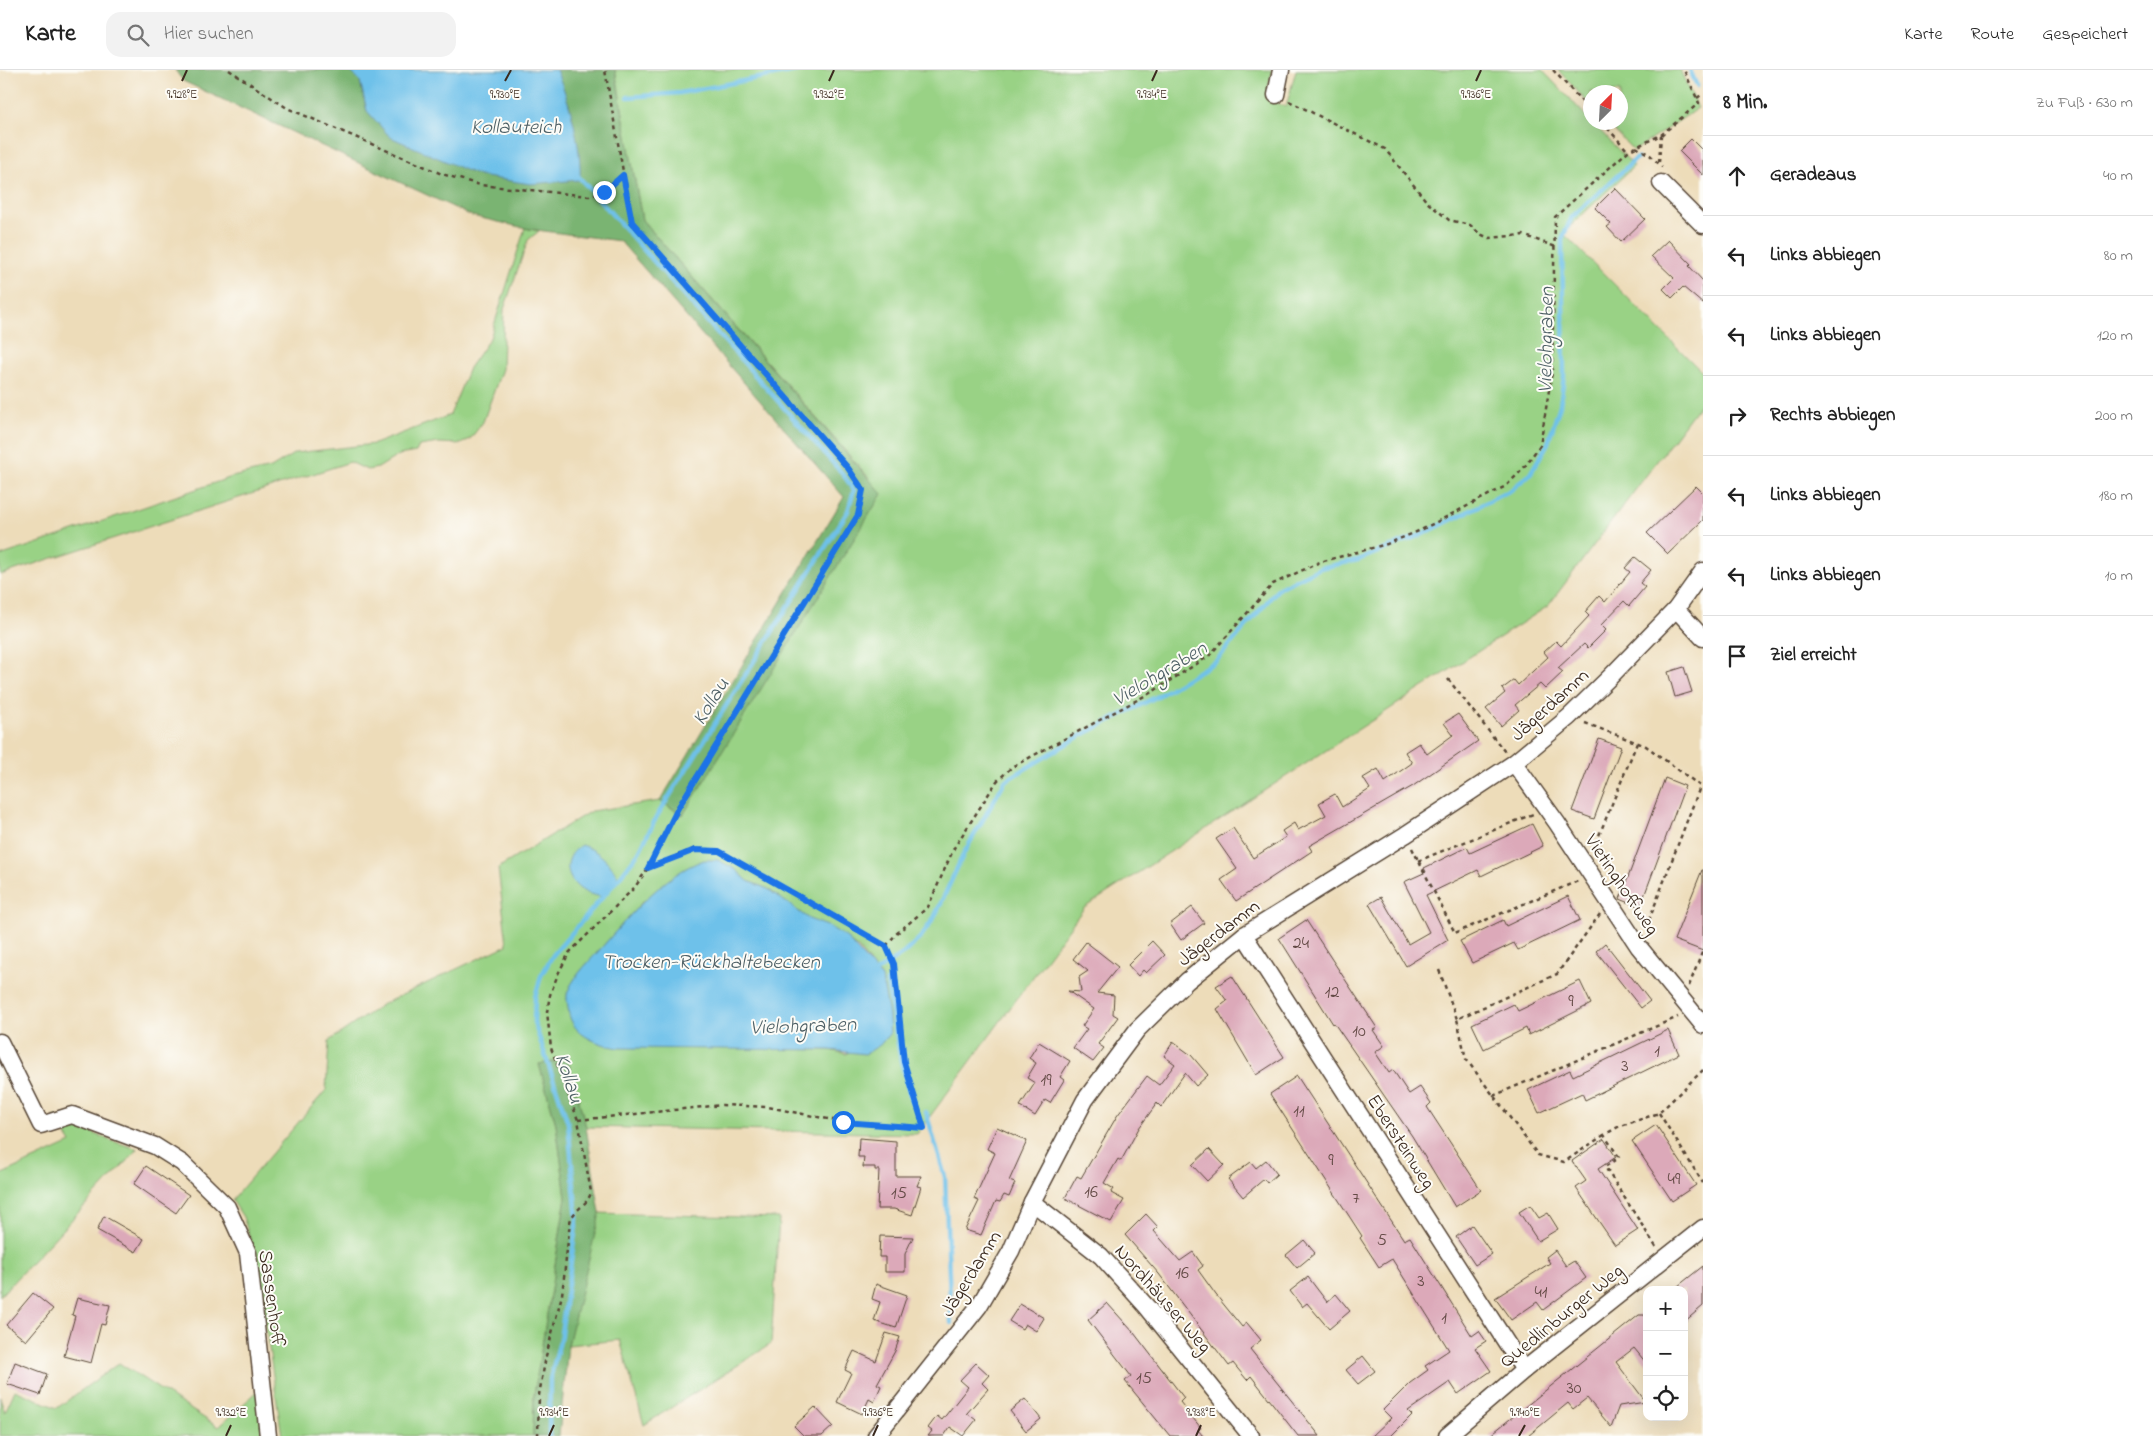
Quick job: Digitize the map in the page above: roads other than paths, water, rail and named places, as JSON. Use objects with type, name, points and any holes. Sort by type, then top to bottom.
[{"type":"street","points":[[1276,95],[1281,70]]},
{"type":"street","points":[[1661,183],[1703,225]]},
{"type":"street","name":"Jägerdamm","points":[[876,1436],[979,1306],[1012,1250],[1032,1202],[1085,1100],[1137,1030],[1187,981],[1244,935],[1405,835],[1514,763],[1569,717],[1676,609],[1703,572]]},
{"type":"street","points":[[1676,609],[1703,638]]},
{"type":"street","name":"Vietinghoffweg","points":[[1514,763],[1547,808],[1639,947],[1703,1025]]},
{"type":"street","name":"Ebersteinweg","points":[[1244,935],[1524,1370]]},
{"type":"street","name":"Sassenhoff","points":[[0,1042],[41,1125],[72,1115],[155,1146],[182,1163],[227,1207],[248,1253],[268,1436]]},
{"type":"street","name":"Nordhäuser Weg","points":[[1032,1202],[1101,1256],[1147,1307],[1251,1436]]},
{"type":"street","name":"Quedlinburger Weg","points":[[1447,1436],[1524,1370],[1703,1228]]},
{"type":"water","name":"Kollauteich","points":[[349,70],[556,70],[574,124],[579,153],[580,180],[530,184],[479,176],[390,137],[367,111],[360,81]]},
{"type":"water","points":[[581,845],[593,850],[603,858],[619,878],[604,897],[585,892],[573,882],[570,876],[568,863],[570,857]]},
{"type":"water","name":"Trocken-Rückhaltebecken","points":[[704,860],[718,860],[735,869],[748,881],[768,889],[809,919],[830,927],[846,937],[882,978],[889,1015],[890,1033],[880,1045],[865,1054],[829,1050],[619,1048],[601,1044],[579,1031],[573,1024],[570,1016],[567,999],[568,991],[575,979],[625,921],[662,885],[689,866]]},
{"type":"waterway","points":[[628,97],[680,93],[800,70]]},
{"type":"waterway","points":[[1690,70],[1697,86]]},
{"type":"waterway","name":"Vielohgraben","points":[[875,975],[877,971],[904,953],[920,938],[934,918],[964,853],[1005,781],[1078,737],[1158,696],[1216,661],[1279,588],[1320,568],[1358,560],[1423,534],[1511,490],[1530,474],[1548,443],[1560,405],[1564,376],[1562,239],[1572,217],[1637,158]]},
{"type":"waterway","name":"Kollau","points":[[549,1436],[550,1379],[560,1341],[577,1219],[568,1123],[534,1022],[535,997],[541,976],[553,955],[639,852],[657,816],[848,511],[854,490],[842,473],[578,176]]},
{"type":"waterway","points":[[887,982],[901,1061],[912,1103]]},
{"type":"waterway","points":[[926,1112],[945,1177],[951,1323]]}]
